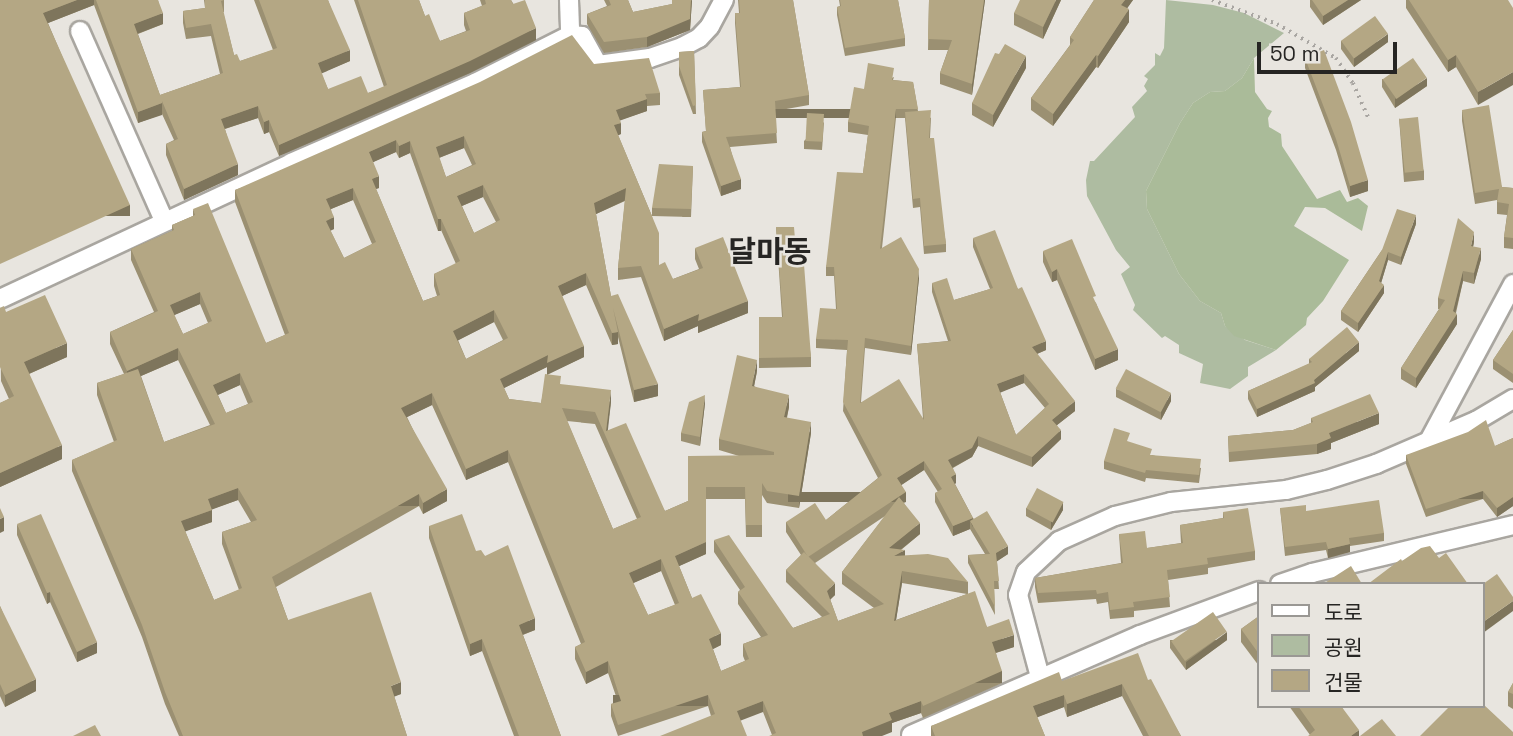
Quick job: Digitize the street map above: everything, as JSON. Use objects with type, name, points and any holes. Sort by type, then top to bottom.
[{"type":"street","points":[[569,0],[569,35]]},
{"type":"street","points":[[0,299],[164,221],[475,83],[569,35],[582,36],[598,65],[650,58],[699,38],[710,26],[724,0]]},
{"type":"street","points":[[80,31],[164,221]]},
{"type":"street","points":[[1430,439],[1513,284]]},
{"type":"street","points":[[1040,677],[1018,595],[1026,572],[1059,541],[1115,516],[1171,502],[1286,490],[1327,481],[1376,464],[1476,421],[1513,400]]},
{"type":"street","points":[[1286,582],[1312,573],[1513,525]]},
{"type":"street","points":[[910,736],[1140,635],[1258,591]]},
{"type":"path","points":[[1212,0],[1277,24],[1336,58],[1353,83],[1369,119]]},
{"type":"green space","points":[[1166,0],[1213,5],[1244,13],[1284,33],[1254,58],[1242,78],[1225,91],[1210,92],[1193,103],[1146,191],[1147,209],[1179,274],[1200,301],[1221,313],[1225,326],[1245,340],[1276,350],[1248,367],[1248,376],[1230,389],[1200,383],[1203,364],[1179,353],[1179,345],[1165,336],[1162,338],[1133,310],[1135,305],[1121,274],[1130,267],[1116,250],[1087,196],[1086,180],[1090,161],[1094,161],[1135,117],[1132,107],[1147,91],[1144,86],[1148,79],[1144,76],[1155,65],[1155,53],[1160,56],[1164,48]]},
{"type":"green space","points":[[1254,58],[1255,92],[1267,109],[1272,111],[1268,118],[1269,127],[1281,134],[1282,146],[1317,199],[1340,190],[1347,202],[1358,198],[1368,206],[1362,231],[1325,208],[1305,207],[1294,226],[1349,260],[1323,301],[1307,318],[1306,325],[1276,350],[1234,336],[1225,326],[1221,313],[1200,301],[1179,274],[1147,209],[1146,191],[1193,103],[1210,92],[1225,91],[1242,78]]},
{"type":"building","points":[[0,0],[77,0],[43,13],[130,205],[0,264]]},
{"type":"building","points":[[96,0],[158,0],[163,13],[134,24],[160,95],[223,73],[211,24],[186,28],[183,11],[205,8],[205,0],[224,0],[221,1],[234,55],[237,54],[240,61],[277,48],[259,0],[328,0],[350,50],[318,63],[328,89],[361,76],[368,93],[387,85],[358,0],[419,0],[425,16],[429,14],[440,41],[470,30],[464,13],[486,4],[485,0],[511,0],[513,4],[525,0],[536,28],[470,61],[279,145],[269,120],[264,122],[258,106],[221,119],[238,164],[184,189],[166,144],[178,139],[162,101],[138,112]]},
{"type":"building","points":[[609,0],[628,0],[633,12],[672,4],[672,0],[691,0],[690,19],[647,37],[604,42],[587,14],[611,5]]},
{"type":"building","points":[[739,0],[793,0],[809,95],[775,101],[777,133],[726,137],[741,179],[721,186],[702,132],[706,131],[703,90],[741,87],[735,13],[740,13]]},
{"type":"building","points":[[840,0],[898,0],[905,38],[845,48],[837,7],[841,6]]},
{"type":"building","points":[[929,0],[984,0],[972,84],[940,73],[952,40],[928,39]]},
{"type":"building","points":[[1020,0],[1056,0],[1043,27],[1014,13]]},
{"type":"building","points":[[1094,0],[1125,0],[1121,5],[1129,9],[1098,56],[1096,55],[1053,114],[1031,98],[1074,40],[1070,37]]},
{"type":"building","points":[[1312,0],[1348,0],[1323,16]]},
{"type":"building","points":[[1409,0],[1508,0],[1513,8],[1513,72],[1478,92],[1456,55],[1448,60]]},
{"type":"building","points":[[1375,16],[1388,34],[1354,58],[1341,41]]},
{"type":"building","points":[[572,35],[594,64],[649,58],[660,93],[645,94],[647,99],[616,110],[621,123],[614,125],[659,233],[659,265],[665,262],[673,279],[703,268],[695,248],[723,237],[748,301],[698,321],[699,314],[664,329],[641,266],[618,268],[626,188],[594,203],[611,296],[618,294],[658,384],[634,390],[613,308],[618,332],[612,333],[586,273],[558,286],[584,346],[547,363],[548,355],[500,379],[509,399],[541,403],[545,374],[561,376],[560,384],[611,390],[606,431],[626,423],[665,511],[688,501],[688,456],[774,455],[774,452],[719,439],[737,355],[757,360],[752,386],[789,395],[784,417],[811,422],[799,496],[767,491],[762,483],[762,525],[746,525],[745,487],[706,487],[706,542],[675,556],[692,598],[701,594],[721,633],[709,639],[721,671],[749,659],[743,644],[768,635],[738,592],[745,587],[714,540],[729,535],[793,628],[830,614],[786,570],[804,552],[835,583],[827,591],[838,621],[884,604],[842,572],[899,497],[920,523],[889,548],[905,550],[894,556],[928,554],[948,558],[968,582],[902,571],[894,621],[975,591],[987,627],[1009,619],[1014,635],[992,642],[1002,671],[923,706],[921,701],[889,713],[892,720],[862,732],[863,736],[769,736],[776,733],[763,701],[737,711],[747,736],[660,736],[715,714],[708,695],[618,725],[611,704],[621,701],[608,661],[586,672],[575,647],[585,642],[508,450],[466,469],[432,393],[401,408],[447,489],[423,503],[419,494],[272,577],[288,620],[371,592],[401,682],[391,686],[407,736],[183,736],[142,625],[72,460],[117,440],[97,383],[138,369],[164,442],[215,424],[178,348],[127,371],[110,332],[158,311],[131,249],[174,230],[172,225],[195,215],[193,209],[208,203],[266,343],[289,333],[235,190],[480,82]],"holes":[[[464,136],[476,164],[446,177],[436,147]],[[396,140],[399,146],[410,141],[438,219],[441,219],[460,261],[434,274],[440,295],[423,301],[372,179],[379,176],[369,152]],[[483,185],[500,220],[474,233],[457,196]],[[353,188],[376,242],[344,258],[326,221],[334,217],[326,199]],[[200,292],[212,321],[183,334],[170,305]],[[494,310],[508,338],[466,359],[453,331]],[[240,373],[253,402],[226,413],[213,385]],[[562,408],[595,412],[641,517],[613,529]],[[238,488],[257,520],[222,532],[242,588],[214,600],[181,521],[212,510],[208,499]],[[661,559],[679,603],[648,615],[629,573]]]},
{"type":"building","points":[[1005,44],[1026,56],[993,115],[972,103],[995,53],[999,54]]},
{"type":"building","points":[[1324,50],[1351,122],[1368,180],[1350,186],[1336,139],[1305,58]]},
{"type":"building","points":[[694,51],[696,105],[693,106],[679,66],[679,52]]},
{"type":"building","points":[[1413,58],[1427,78],[1396,99],[1383,79]]},
{"type":"building","points":[[868,63],[894,68],[892,80],[913,82],[918,109],[896,109],[880,249],[901,237],[919,269],[911,346],[865,338],[860,403],[899,379],[924,420],[917,344],[951,341],[932,283],[947,278],[954,300],[993,288],[973,238],[995,230],[1018,289],[1022,287],[1046,341],[1032,347],[1075,401],[1052,420],[1061,430],[1032,457],[978,436],[972,448],[948,460],[956,474],[951,477],[973,518],[953,526],[935,493],[942,489],[924,461],[897,478],[906,492],[808,557],[786,522],[815,503],[826,520],[882,475],[843,402],[848,340],[816,339],[820,308],[837,309],[834,267],[826,267],[837,172],[863,173],[869,126],[848,122],[854,87],[864,89]],"holes":[[[1024,374],[1049,404],[1016,435],[997,384]]]},
{"type":"building","points":[[1489,105],[1502,187],[1513,188],[1513,238],[1504,237],[1509,204],[1497,202],[1499,189],[1475,193],[1462,110]]},
{"type":"building","points":[[931,110],[929,138],[934,138],[946,244],[924,246],[920,198],[913,199],[905,112]]},
{"type":"building","points":[[807,113],[824,114],[823,142],[806,141]]},
{"type":"building","points":[[1418,117],[1424,171],[1405,173],[1399,119]]},
{"type":"building","points":[[659,164],[693,166],[691,209],[652,208]]},
{"type":"building","points":[[1397,209],[1416,215],[1401,257],[1388,252],[1379,281],[1384,285],[1358,323],[1341,311],[1382,250]]},
{"type":"building","points":[[1458,218],[1474,232],[1471,246],[1481,248],[1474,273],[1463,271],[1453,311],[1457,314],[1416,378],[1401,368],[1445,300],[1438,298]]},
{"type":"building","points":[[776,227],[794,227],[796,252],[803,251],[811,357],[759,358],[759,317],[783,317]]},
{"type":"building","points":[[1072,239],[1096,296],[1093,297],[1118,349],[1095,359],[1057,269],[1052,272],[1043,251]]},
{"type":"building","points":[[45,295],[67,343],[24,362],[62,445],[0,473],[0,403],[14,396],[0,367],[0,308],[4,306],[6,312]]},
{"type":"building","points":[[1347,327],[1359,342],[1314,380],[1315,383],[1257,409],[1248,391],[1312,362],[1309,359]]},
{"type":"building","points":[[1513,330],[1513,374],[1493,360]]},
{"type":"building","points":[[1126,369],[1171,393],[1161,412],[1116,388]]},
{"type":"building","points":[[1370,394],[1379,413],[1329,433],[1331,438],[1317,444],[1229,452],[1228,436],[1293,430],[1313,422],[1311,418]]},
{"type":"building","points":[[705,395],[700,437],[681,433],[689,402]]},
{"type":"building","points":[[1486,420],[1495,446],[1513,438],[1513,497],[1497,508],[1483,491],[1426,509],[1406,455],[1468,432]]},
{"type":"building","points":[[1114,428],[1130,433],[1127,441],[1152,449],[1150,455],[1201,459],[1199,475],[1146,470],[1145,473],[1104,461]]},
{"type":"building","points":[[1037,488],[1063,502],[1053,522],[1026,508]]},
{"type":"building","points":[[1379,500],[1384,533],[1349,538],[1350,544],[1328,549],[1326,542],[1285,547],[1280,508],[1306,505],[1306,511]]},
{"type":"building","points":[[1248,508],[1255,551],[1207,558],[1208,564],[1167,570],[1170,597],[1133,602],[1134,607],[1110,610],[1108,592],[1097,594],[1096,590],[1038,593],[1035,578],[1123,563],[1119,534],[1145,531],[1147,548],[1183,543],[1180,525],[1224,518],[1223,512]]},
{"type":"building","points":[[987,511],[1008,546],[996,553],[999,581],[994,581],[995,607],[968,555],[990,554],[970,521]]},
{"type":"building","points":[[41,514],[97,642],[77,652],[50,592],[47,593],[17,524]]},
{"type":"building","points":[[462,514],[476,551],[481,550],[485,556],[508,545],[535,618],[519,625],[561,736],[519,736],[482,639],[470,644],[429,526]]},
{"type":"building","points":[[1430,546],[1439,558],[1446,553],[1467,582],[1371,582],[1401,559],[1402,561],[1421,548]]},
{"type":"building","points":[[1351,566],[1361,582],[1326,582]]},
{"type":"building","points":[[1497,574],[1513,601],[1485,621],[1485,583]]},
{"type":"building","points":[[0,606],[36,679],[5,695],[0,684]]},
{"type":"building","points":[[1213,612],[1227,632],[1185,661],[1171,641]]},
{"type":"building","points":[[1258,617],[1258,653],[1241,629]]},
{"type":"building","points":[[1138,653],[1148,680],[1151,679],[1181,736],[1149,736],[1122,684],[1067,704],[1064,695],[1033,706],[1045,736],[935,736],[931,726],[1059,672],[1062,681]]},
{"type":"building","points":[[1485,706],[1513,732],[1513,736],[1420,736],[1448,708],[1485,708]]},
{"type":"building","points":[[1299,708],[1342,708],[1359,730],[1351,736],[1308,736],[1315,730]]},
{"type":"building","points":[[1382,719],[1396,736],[1360,736]]},
{"type":"building","points":[[95,725],[101,736],[73,736]]},
{"type":"district","name":"달마동","points":[[770,252]]}]
